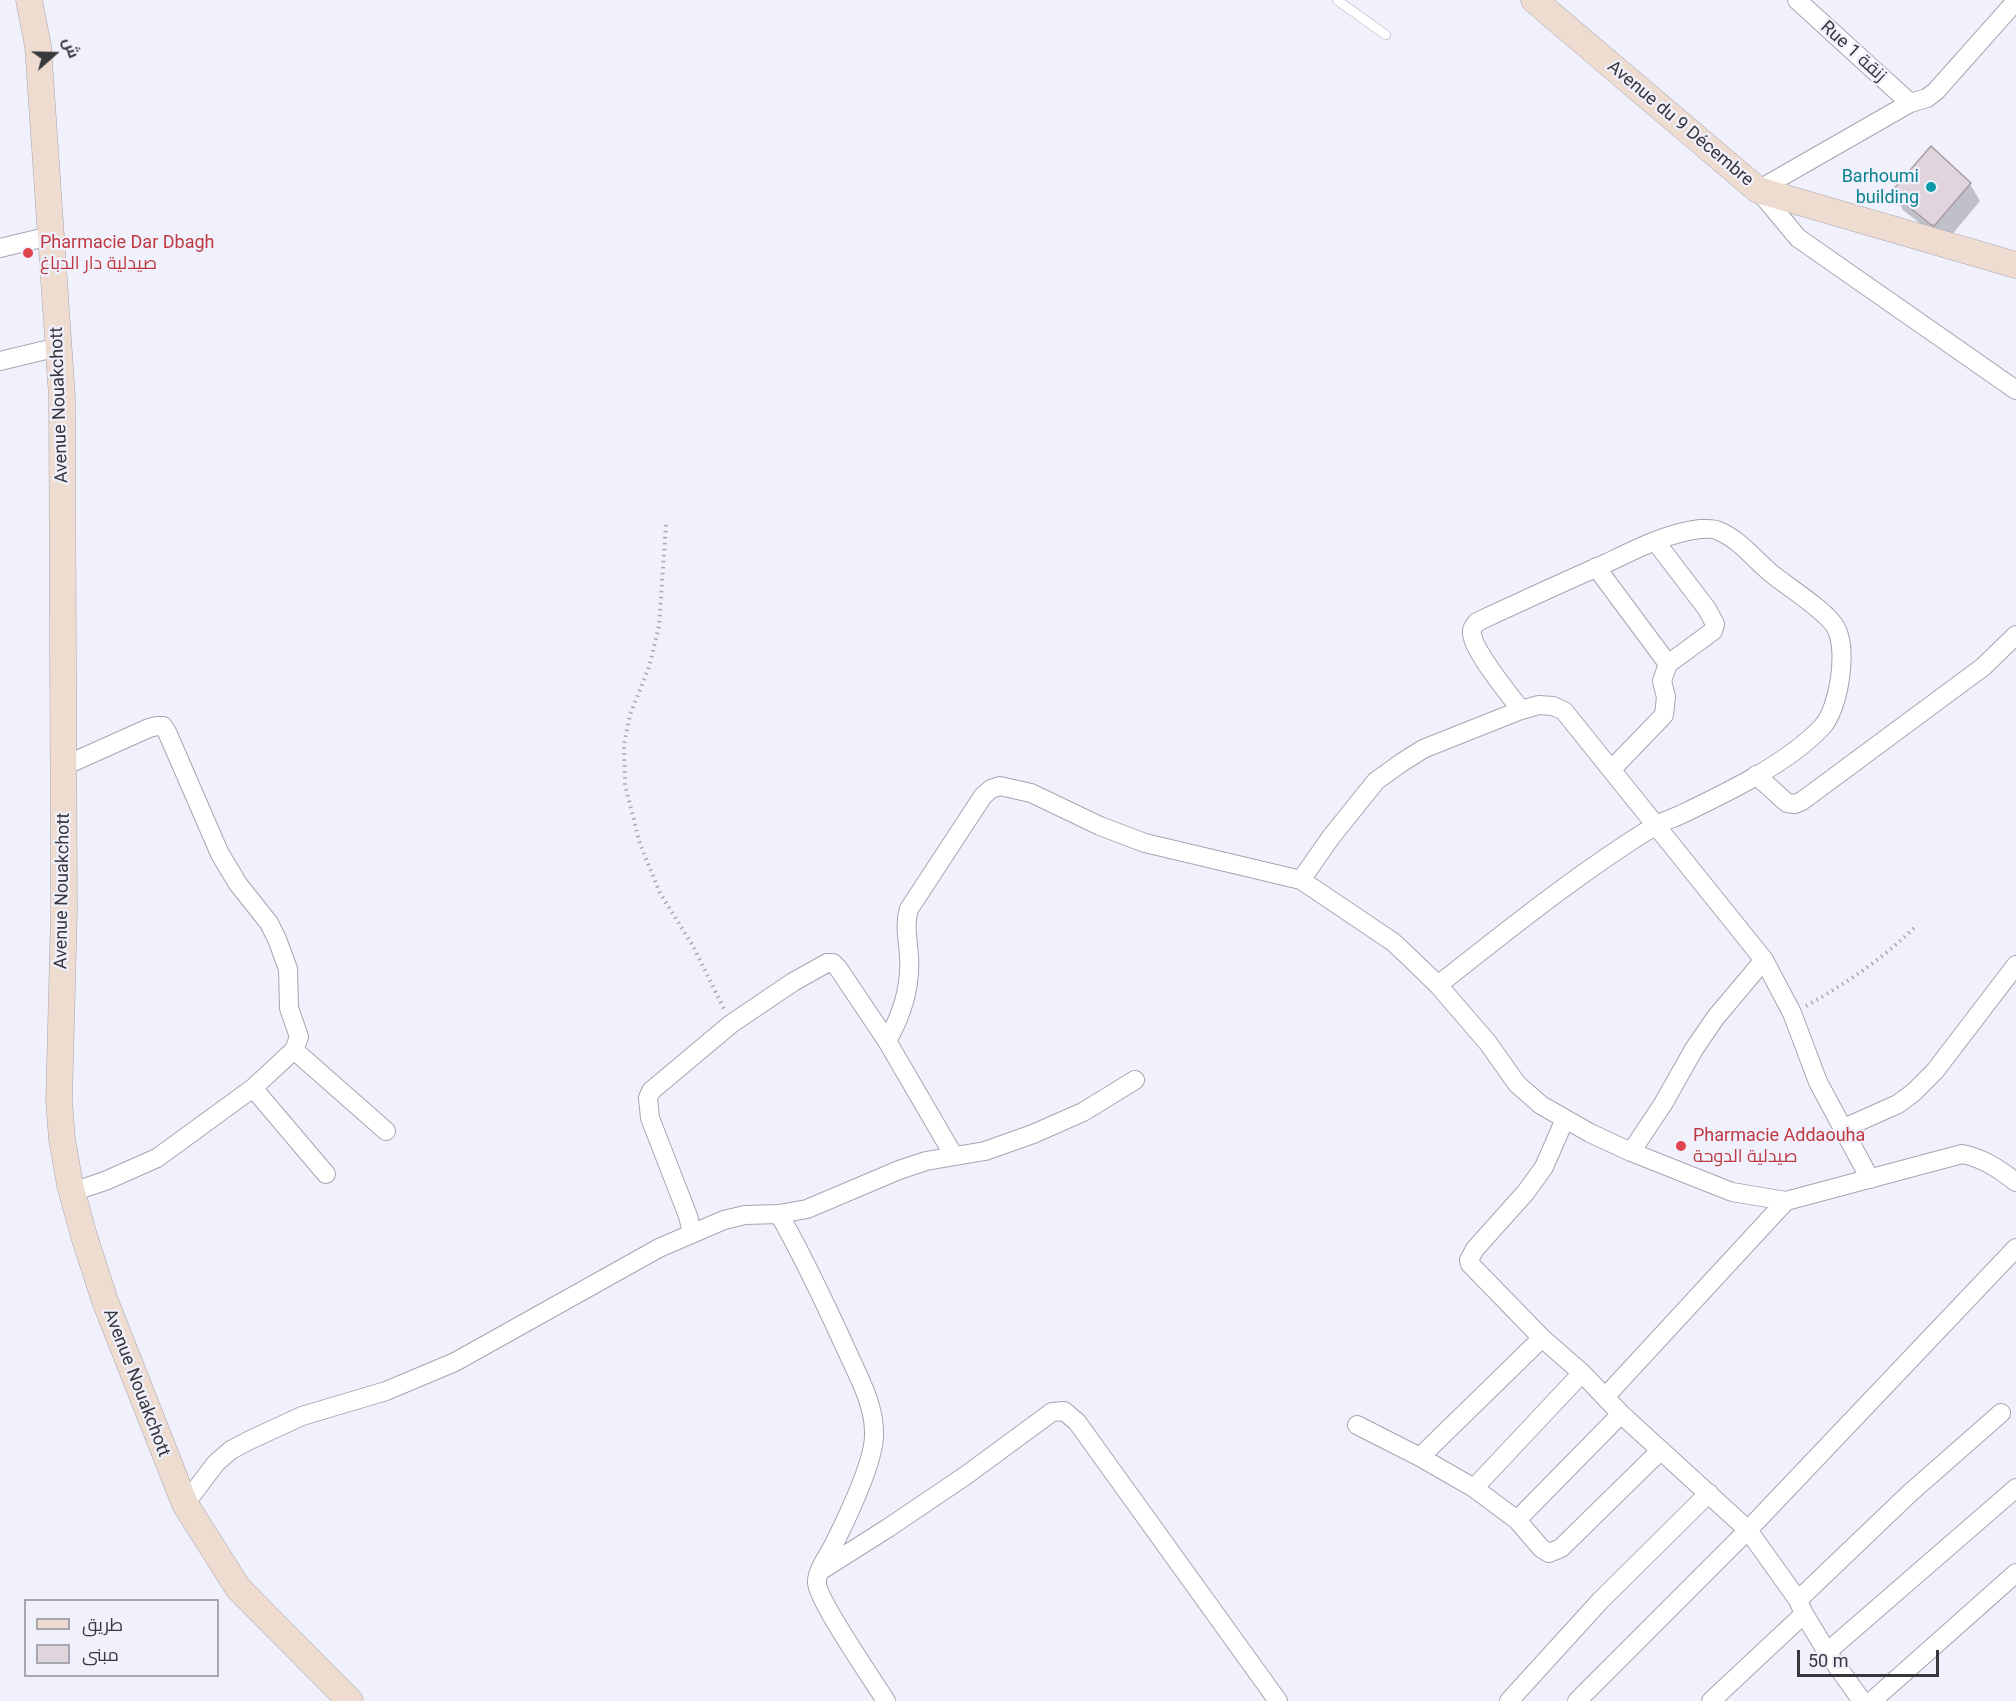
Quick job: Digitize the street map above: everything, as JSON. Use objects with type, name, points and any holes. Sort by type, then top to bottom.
[{"type":"street","name":"Avenue Nouakchott","points":[[29,0],[38,46],[62,397],[64,911],[59,1101],[62,1139],[72,1192],[105,1301],[184,1504],[238,1588],[350,1701]]},
{"type":"street","name":"Avenue du 9 Décembre","points":[[1534,0],[1758,190],[2016,265]]},
{"type":"street","name":"Rue 1 زنقة","points":[[1797,0],[1910,103]]},
{"type":"street","points":[[2016,2],[1928,98],[1910,103],[1758,190],[1798,238],[2016,390]]},
{"type":"street","points":[[0,248],[50,236]]},
{"type":"street","points":[[0,361],[58,347]]},
{"type":"street","points":[[1438,985],[1554,894],[1655,825],[1756,775],[1781,760],[1824,725],[1837,700],[1841,672],[1837,628],[1732,537],[1716,529],[1700,529],[1681,533],[1655,541],[1477,622],[1471,633],[1476,647],[1521,710]]},
{"type":"street","points":[[1612,769],[1664,715],[1666,697],[1662,681],[1668,664],[1713,631],[1715,624],[1707,609],[1655,541]]},
{"type":"street","points":[[1596,567],[1668,664]]},
{"type":"street","points":[[1756,775],[1787,803],[1795,804],[1802,801],[1983,667],[2016,635]]},
{"type":"street","points":[[1301,880],[1331,837],[1376,781],[1401,763],[1423,749],[1521,710],[1539,705],[1553,706],[1564,711],[1764,960],[1792,1013],[1818,1082],[1870,1179]]},
{"type":"street","points":[[64,766],[149,728],[163,726],[220,854],[238,885],[269,923],[283,952],[288,969],[289,1008],[299,1037],[294,1050],[253,1088],[157,1158],[105,1182],[72,1192]]},
{"type":"street","points":[[887,1041],[901,1012],[906,993],[909,956],[906,926],[909,909],[983,796],[991,789],[1000,786],[1030,793],[1100,826],[1144,843],[1301,880],[1393,942],[1438,985],[1488,1043],[1517,1084],[1541,1104],[1565,1119],[1631,1152],[1732,1192],[1786,1201],[1962,1154],[1974,1156],[1993,1165],[2016,1182]]},
{"type":"street","points":[[1631,1152],[1663,1104],[1710,1025],[1764,960]]},
{"type":"street","points":[[692,1233],[688,1216],[650,1118],[648,1098],[651,1090],[731,1024],[827,963],[832,963],[838,968],[887,1041],[954,1156]]},
{"type":"street","points":[[1842,1129],[1898,1104],[1914,1092],[1935,1071],[2016,965]]},
{"type":"street","points":[[294,1050],[386,1131]]},
{"type":"street","points":[[184,1504],[216,1463],[231,1450],[303,1416],[386,1391],[455,1362],[659,1248],[692,1233],[724,1220],[746,1215],[779,1214],[807,1209],[926,1161],[985,1151],[1033,1134],[1083,1112],[1135,1080]]},
{"type":"street","points":[[253,1088],[326,1174]]},
{"type":"street","points":[[1565,1119],[1544,1167],[1526,1192],[1475,1249],[1469,1260],[1470,1264],[1621,1414],[1748,1530],[1801,1607],[1827,1652],[1862,1701]]},
{"type":"street","points":[[1605,1397],[1786,1201]]},
{"type":"street","points":[[779,1214],[801,1253],[864,1389],[872,1416],[874,1435],[872,1452],[843,1526],[816,1582],[819,1592],[886,1701]]},
{"type":"street","points":[[1577,1701],[1748,1530],[2016,1248]]},
{"type":"street","points":[[1420,1457],[1542,1338]]},
{"type":"street","points":[[1474,1488],[1582,1373]]},
{"type":"street","points":[[820,1571],[965,1476],[1052,1412],[1064,1411],[1077,1422],[1089,1438],[1278,1701]]},
{"type":"street","points":[[1711,1701],[1910,1493],[2001,1413]]},
{"type":"street","points":[[1517,1520],[1621,1414]]},
{"type":"street","points":[[1357,1425],[1474,1488],[1517,1520],[1545,1552],[1549,1553],[1570,1539],[1661,1450]]},
{"type":"street","points":[[1827,1652],[2016,1488]]},
{"type":"street","points":[[1509,1701],[1600,1601],[1708,1493]]},
{"type":"street","points":[[1872,1701],[2016,1573]]},
{"type":"lane","points":[[1337,0],[1386,35]]},
{"type":"path","points":[[666,525],[659,626],[649,668],[630,715],[624,744],[625,785],[640,844],[660,893],[693,946],[731,1024]]},
{"type":"path","points":[[1792,1013],[1822,997],[1875,962],[1894,948],[1917,925]]},
{"type":"building","name":"Barhoumi building","points":[[1931,146],[1971,183],[1934,226],[1891,192]]},
{"type":"place","name":"Barhoumi building","points":[[1931,187]]},
{"type":"place","name":"Pharmacie Dar Dbagh صيدلية دار الدباغ","points":[[28,253]]},
{"type":"place","name":"Pharmacie Addaouha صيدلية الدوحة","points":[[1681,1146]]}]
